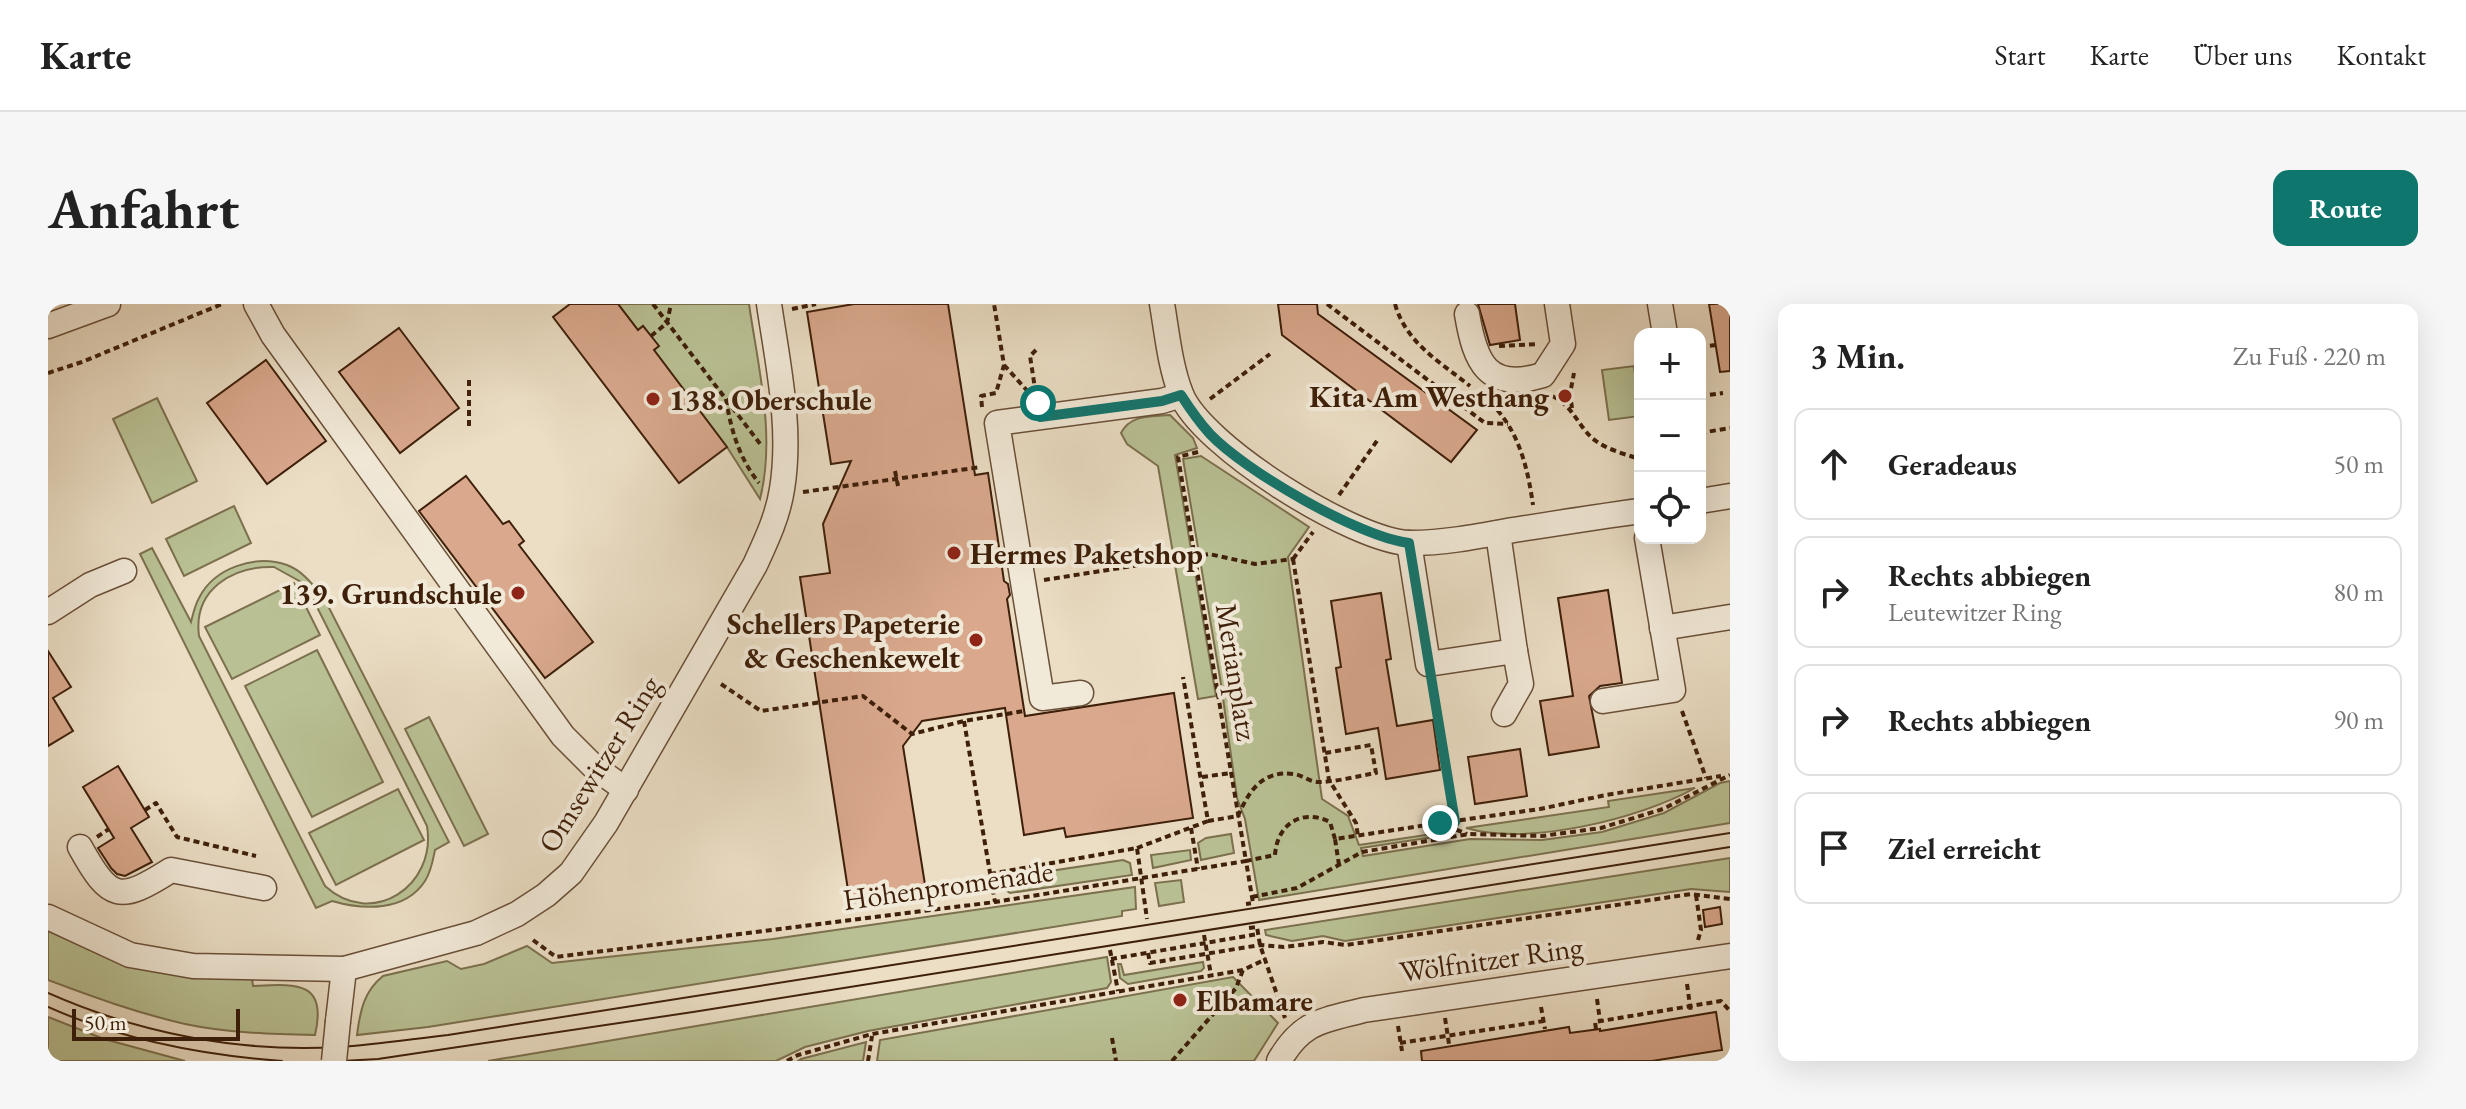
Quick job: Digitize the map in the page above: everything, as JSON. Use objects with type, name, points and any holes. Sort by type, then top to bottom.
[{"type":"street","points":[[48,326],[108,304]]},
{"type":"street","points":[[256,304],[273,335],[563,736],[593,766],[626,790]]},
{"type":"street","points":[[1162,304],[1186,403],[1212,436],[1243,460],[1327,513],[1392,541],[1409,543],[1455,540],[1634,512]]},
{"type":"street","points":[[1467,314],[1473,351],[1483,365],[1500,378],[1521,382],[1543,375],[1563,344],[1557,304]]},
{"type":"street","points":[[1660,304],[1664,328]]},
{"type":"street","name":"Omsewitzer Ring","points":[[48,917],[130,955],[193,966],[344,969],[476,933],[537,902],[571,873],[626,790],[755,565],[774,518],[782,491],[785,457],[777,307]]},
{"type":"street","points":[[1081,693],[1042,698],[997,423],[1162,401],[1186,403]]},
{"type":"street","points":[[1706,500],[1730,496]]},
{"type":"street","points":[[1498,533],[1521,684],[1504,714]]},
{"type":"street","points":[[1409,543],[1428,664],[1515,651]]},
{"type":"street","points":[[1603,701],[1673,690],[1648,544]]},
{"type":"street","points":[[48,612],[90,585],[124,571]]},
{"type":"street","points":[[1662,628],[1730,617]]},
{"type":"street","points":[[80,847],[98,880],[106,887],[121,892],[140,890],[171,870],[264,888]]},
{"type":"street","name":"Wölfnitzer Ring","points":[[1279,1061],[1291,1040],[1317,1022],[1364,1010],[1730,956]]},
{"type":"street","points":[[334,1061],[344,969]]},
{"type":"path","points":[[48,373],[222,304]]},
{"type":"path","points":[[653,304],[754,434]]},
{"type":"path","points":[[651,336],[667,323],[671,304]]},
{"type":"path","points":[[777,307],[816,304]]},
{"type":"path","points":[[983,410],[981,396],[996,393],[1004,365],[994,304]]},
{"type":"path","points":[[1327,304],[1485,423],[1508,424]]},
{"type":"path","points":[[1395,304],[1414,341],[1497,407],[1508,424],[1518,440],[1536,527]]},
{"type":"path","points":[[1473,351],[1516,344],[1563,344]]},
{"type":"path","points":[[1706,346],[1716,345]]},
{"type":"path","points":[[1004,365],[1038,403],[1030,356],[1036,350]]},
{"type":"path","points":[[1186,403],[1270,354]]},
{"type":"path","points":[[1572,410],[1570,394],[1574,371]]},
{"type":"path","points":[[469,380],[469,427]]},
{"type":"path","points":[[1521,382],[1562,401],[1592,438],[1634,457]]},
{"type":"path","points":[[1706,395],[1723,393]]},
{"type":"path","points":[[726,397],[730,426],[738,447],[747,466],[763,487]]},
{"type":"path","points":[[1706,432],[1730,428]]},
{"type":"path","points":[[1358,836],[1356,823],[1329,780],[1293,559],[1379,438]]},
{"type":"path","name":"Merianplatz","points":[[1198,452],[1178,457],[1246,861]]},
{"type":"path","points":[[797,493],[990,466]]},
{"type":"path","points":[[895,471],[898,486]]},
{"type":"path","points":[[1023,583],[1214,554],[1255,564],[1293,559]]},
{"type":"path","points":[[1428,664],[1455,822]]},
{"type":"path","points":[[1183,677],[1208,821]]},
{"type":"path","points":[[721,684],[761,711],[863,696],[912,734],[964,721],[1026,711]]},
{"type":"path","points":[[1673,690],[1706,779]]},
{"type":"path","points":[[964,721],[995,902]]},
{"type":"path","points":[[990,874],[1137,848],[1208,821],[1238,820],[1249,792],[1261,780],[1273,776],[1290,774],[1316,782],[1376,773],[1371,745],[1325,753]]},
{"type":"path","points":[[1201,777],[1231,773]]},
{"type":"path","points":[[1339,865],[1335,839],[1455,822],[1728,775]]},
{"type":"path","points":[[1246,904],[1297,888],[1362,852],[1469,834],[1542,836],[1601,828],[1663,809],[1728,775]]},
{"type":"path","points":[[145,810],[156,803],[177,837],[256,856]]},
{"type":"path","name":"Höhenpromenade","points":[[533,940],[556,957],[775,932],[995,902],[1275,855],[1278,836],[1285,826],[1307,816],[1330,822],[1335,839]]},
{"type":"path","points":[[1440,823],[1469,834]]},
{"type":"path","points":[[1191,828],[1198,869]]},
{"type":"path","points":[[1137,848],[1147,919]]},
{"type":"path","points":[[1246,861],[1252,900]]},
{"type":"path","points":[[1696,895],[1701,930]]},
{"type":"path","points":[[1148,953],[1150,963],[1260,945],[1284,947],[1323,942],[1346,945],[1696,895],[1730,899]]},
{"type":"path","points":[[1249,928],[1257,927],[1291,1040]]},
{"type":"path","points":[[1111,959],[1258,934]]},
{"type":"path","points":[[1204,935],[1211,975]]},
{"type":"path","points":[[1110,950],[1118,992]]},
{"type":"path","points":[[787,1061],[872,1034],[1243,970],[1266,959]]},
{"type":"path","points":[[1172,1061],[1236,988],[1243,970]]},
{"type":"path","points":[[1687,981],[1691,1013]]},
{"type":"path","points":[[1597,999],[1600,1021]]},
{"type":"path","points":[[1596,1029],[1595,1022],[1721,1001],[1730,1011]]},
{"type":"path","points":[[1541,1003],[1545,1029]]},
{"type":"path","points":[[1642,1014],[1644,1022]]},
{"type":"path","points":[[1400,1043],[1544,1021]]},
{"type":"path","points":[[1397,1022],[1402,1051]]},
{"type":"path","points":[[1446,1025],[1449,1044]]},
{"type":"path","points":[[1496,1028],[1497,1037]]},
{"type":"path","points":[[868,1061],[872,1034]]},
{"type":"path","points":[[1112,1038],[1116,1061]]},
{"type":"green space","points":[[618,304],[749,304],[766,426],[760,499],[727,447],[654,350],[658,346],[643,326],[638,330]]},
{"type":"green space","points":[[1634,366],[1634,417],[1609,420],[1602,370]]},
{"type":"green space","points":[[157,398],[197,481],[152,503],[113,419]]},
{"type":"green space","points":[[1170,415],[1193,438],[1197,448],[1175,455],[1216,696],[1198,699],[1158,466],[1127,444],[1121,433],[1136,419]]},
{"type":"green space","points":[[1201,456],[1309,527],[1288,557],[1322,799],[1348,816],[1359,845],[1439,833],[1447,835],[1361,848],[1363,856],[1470,839],[1542,840],[1602,832],[1664,813],[1720,783],[1730,781],[1730,823],[1259,900],[1245,819],[1237,798],[1183,459]]},
{"type":"green space","points":[[234,506],[251,543],[184,576],[166,539]]},
{"type":"green space","points":[[152,548],[191,622],[196,604],[206,588],[225,571],[249,563],[262,561],[287,565],[307,579],[324,598],[449,842],[435,850],[429,874],[417,891],[383,906],[357,906],[332,901],[316,908],[140,554]],"holes":[[[274,567],[301,582],[315,603],[427,826],[427,848],[422,867],[412,883],[381,902],[362,903],[343,898],[325,886],[199,636],[202,605],[209,593],[231,576]]]},
{"type":"green space","points":[[294,583],[320,635],[232,679],[205,627]]},
{"type":"green space","points":[[317,650],[383,782],[312,817],[245,686]]},
{"type":"green space","points":[[429,717],[488,834],[464,846],[405,729]]},
{"type":"green space","points":[[1695,788],[1644,810],[1583,826],[1520,834],[1466,828],[1609,807],[1608,801]]},
{"type":"green space","points":[[398,789],[424,840],[336,885],[309,833]]},
{"type":"green space","points":[[1231,834],[1234,853],[1201,860],[1198,843],[1206,838]]},
{"type":"green space","points":[[1190,850],[1191,860],[1153,868],[1151,855]]},
{"type":"green space","points":[[1730,858],[1730,892],[1691,889],[1345,941],[1323,936],[1292,941],[1266,935],[1265,930]]},
{"type":"green space","points":[[1123,860],[1130,863],[1132,875],[1010,893],[998,885],[997,879]]},
{"type":"green space","points":[[1181,880],[1184,902],[1159,906],[1155,883]]},
{"type":"green space","points":[[1135,887],[1136,909],[1122,911],[1122,916],[428,1027],[357,1035],[364,1002],[371,988],[383,976],[447,961],[461,969],[484,964],[527,946],[552,963],[773,939]]},
{"type":"green space","points":[[48,929],[125,964],[252,978],[253,986],[282,985],[305,989],[317,1004],[315,1035],[233,1031],[185,1024],[132,1010],[48,980]]},
{"type":"green space","points":[[1107,957],[1111,982],[1107,988],[868,1031],[805,1047],[776,1061],[488,1061]]},
{"type":"green space","points":[[1203,962],[1201,971],[1128,984],[1120,978],[1118,964],[1121,964],[1124,975]]},
{"type":"green space","name":"Elbamare","points":[[1233,977],[1278,1023],[1254,1061],[877,1061],[880,1040]]},
{"type":"green space","points":[[48,1017],[104,1039],[185,1061],[48,1061]]},
{"type":"green space","points":[[866,1042],[863,1061],[798,1061],[801,1059]]},
{"type":"building","name":"138. Oberschule","points":[[570,304],[618,304],[638,330],[643,326],[659,346],[654,350],[727,447],[679,483],[553,317]]},
{"type":"building","points":[[854,304],[948,304],[975,475],[988,473],[1004,581],[1008,584],[1010,595],[1007,599],[1025,716],[1174,693],[1193,818],[1066,837],[1064,828],[1024,835],[1005,708],[922,721],[903,746],[926,891],[850,903],[800,577],[830,573],[823,524],[851,461],[831,464],[807,312]]},
{"type":"building","points":[[1278,304],[1317,304],[1318,314],[1477,430],[1451,462],[1282,335]]},
{"type":"building","points":[[1478,304],[1515,304],[1520,340],[1490,345]]},
{"type":"building","points":[[1709,304],[1730,304],[1730,371],[1720,372]]},
{"type":"building","points":[[399,328],[459,408],[400,453],[339,372]]},
{"type":"building","points":[[266,360],[326,441],[267,484],[207,403]]},
{"type":"building","name":"139. Grundschule","points":[[466,476],[503,524],[509,521],[524,541],[519,545],[593,642],[545,678],[419,511]]},
{"type":"building","points":[[1608,590],[1622,683],[1600,686],[1589,696],[1599,747],[1549,755],[1540,701],[1573,696],[1558,598]]},
{"type":"building","points":[[1381,593],[1391,659],[1386,660],[1397,726],[1433,720],[1440,770],[1386,779],[1378,728],[1346,734],[1336,668],[1341,667],[1331,601]]},
{"type":"building","points":[[48,651],[71,687],[53,698],[73,731],[48,746]]},
{"type":"building","points":[[1520,749],[1527,796],[1475,804],[1468,757]]},
{"type":"building","points":[[118,766],[149,817],[131,828],[152,862],[125,876],[111,868],[98,848],[114,838],[83,787]]},
{"type":"building","points":[[1720,907],[1722,924],[1705,927],[1703,910]]},
{"type":"building","points":[[1716,1012],[1722,1050],[1652,1061],[1422,1061],[1421,1051],[1569,1027],[1570,1033],[1600,1031]]},
{"type":"tram line","points":[[48,993],[118,1019],[190,1037],[264,1047],[366,1045],[448,1035],[1730,833]]},
{"type":"tram line","points":[[342,1061],[378,1059],[693,1012],[1730,847]]},
{"type":"tram line","points":[[48,1007],[104,1029],[162,1044],[222,1055],[282,1061]]},
{"type":"place","name":"Kita Am Westhang","points":[[1565,396]]},
{"type":"place","name":"138. Oberschule","points":[[653,399]]},
{"type":"place","name":"Hermes Paketshop","points":[[954,553]]},
{"type":"place","name":"139. Grundschule","points":[[518,593]]},
{"type":"place","name":"Schellers Papeterie & Geschenkewelt","points":[[976,640]]},
{"type":"place","name":"Elbamare","points":[[1180,1000]]},
{"type":"route","points":[[1038,403],[1040,417],[1162,401],[1181,395],[1212,436],[1253,467],[1327,513],[1392,541],[1409,543],[1455,822],[1440,823]]}]
